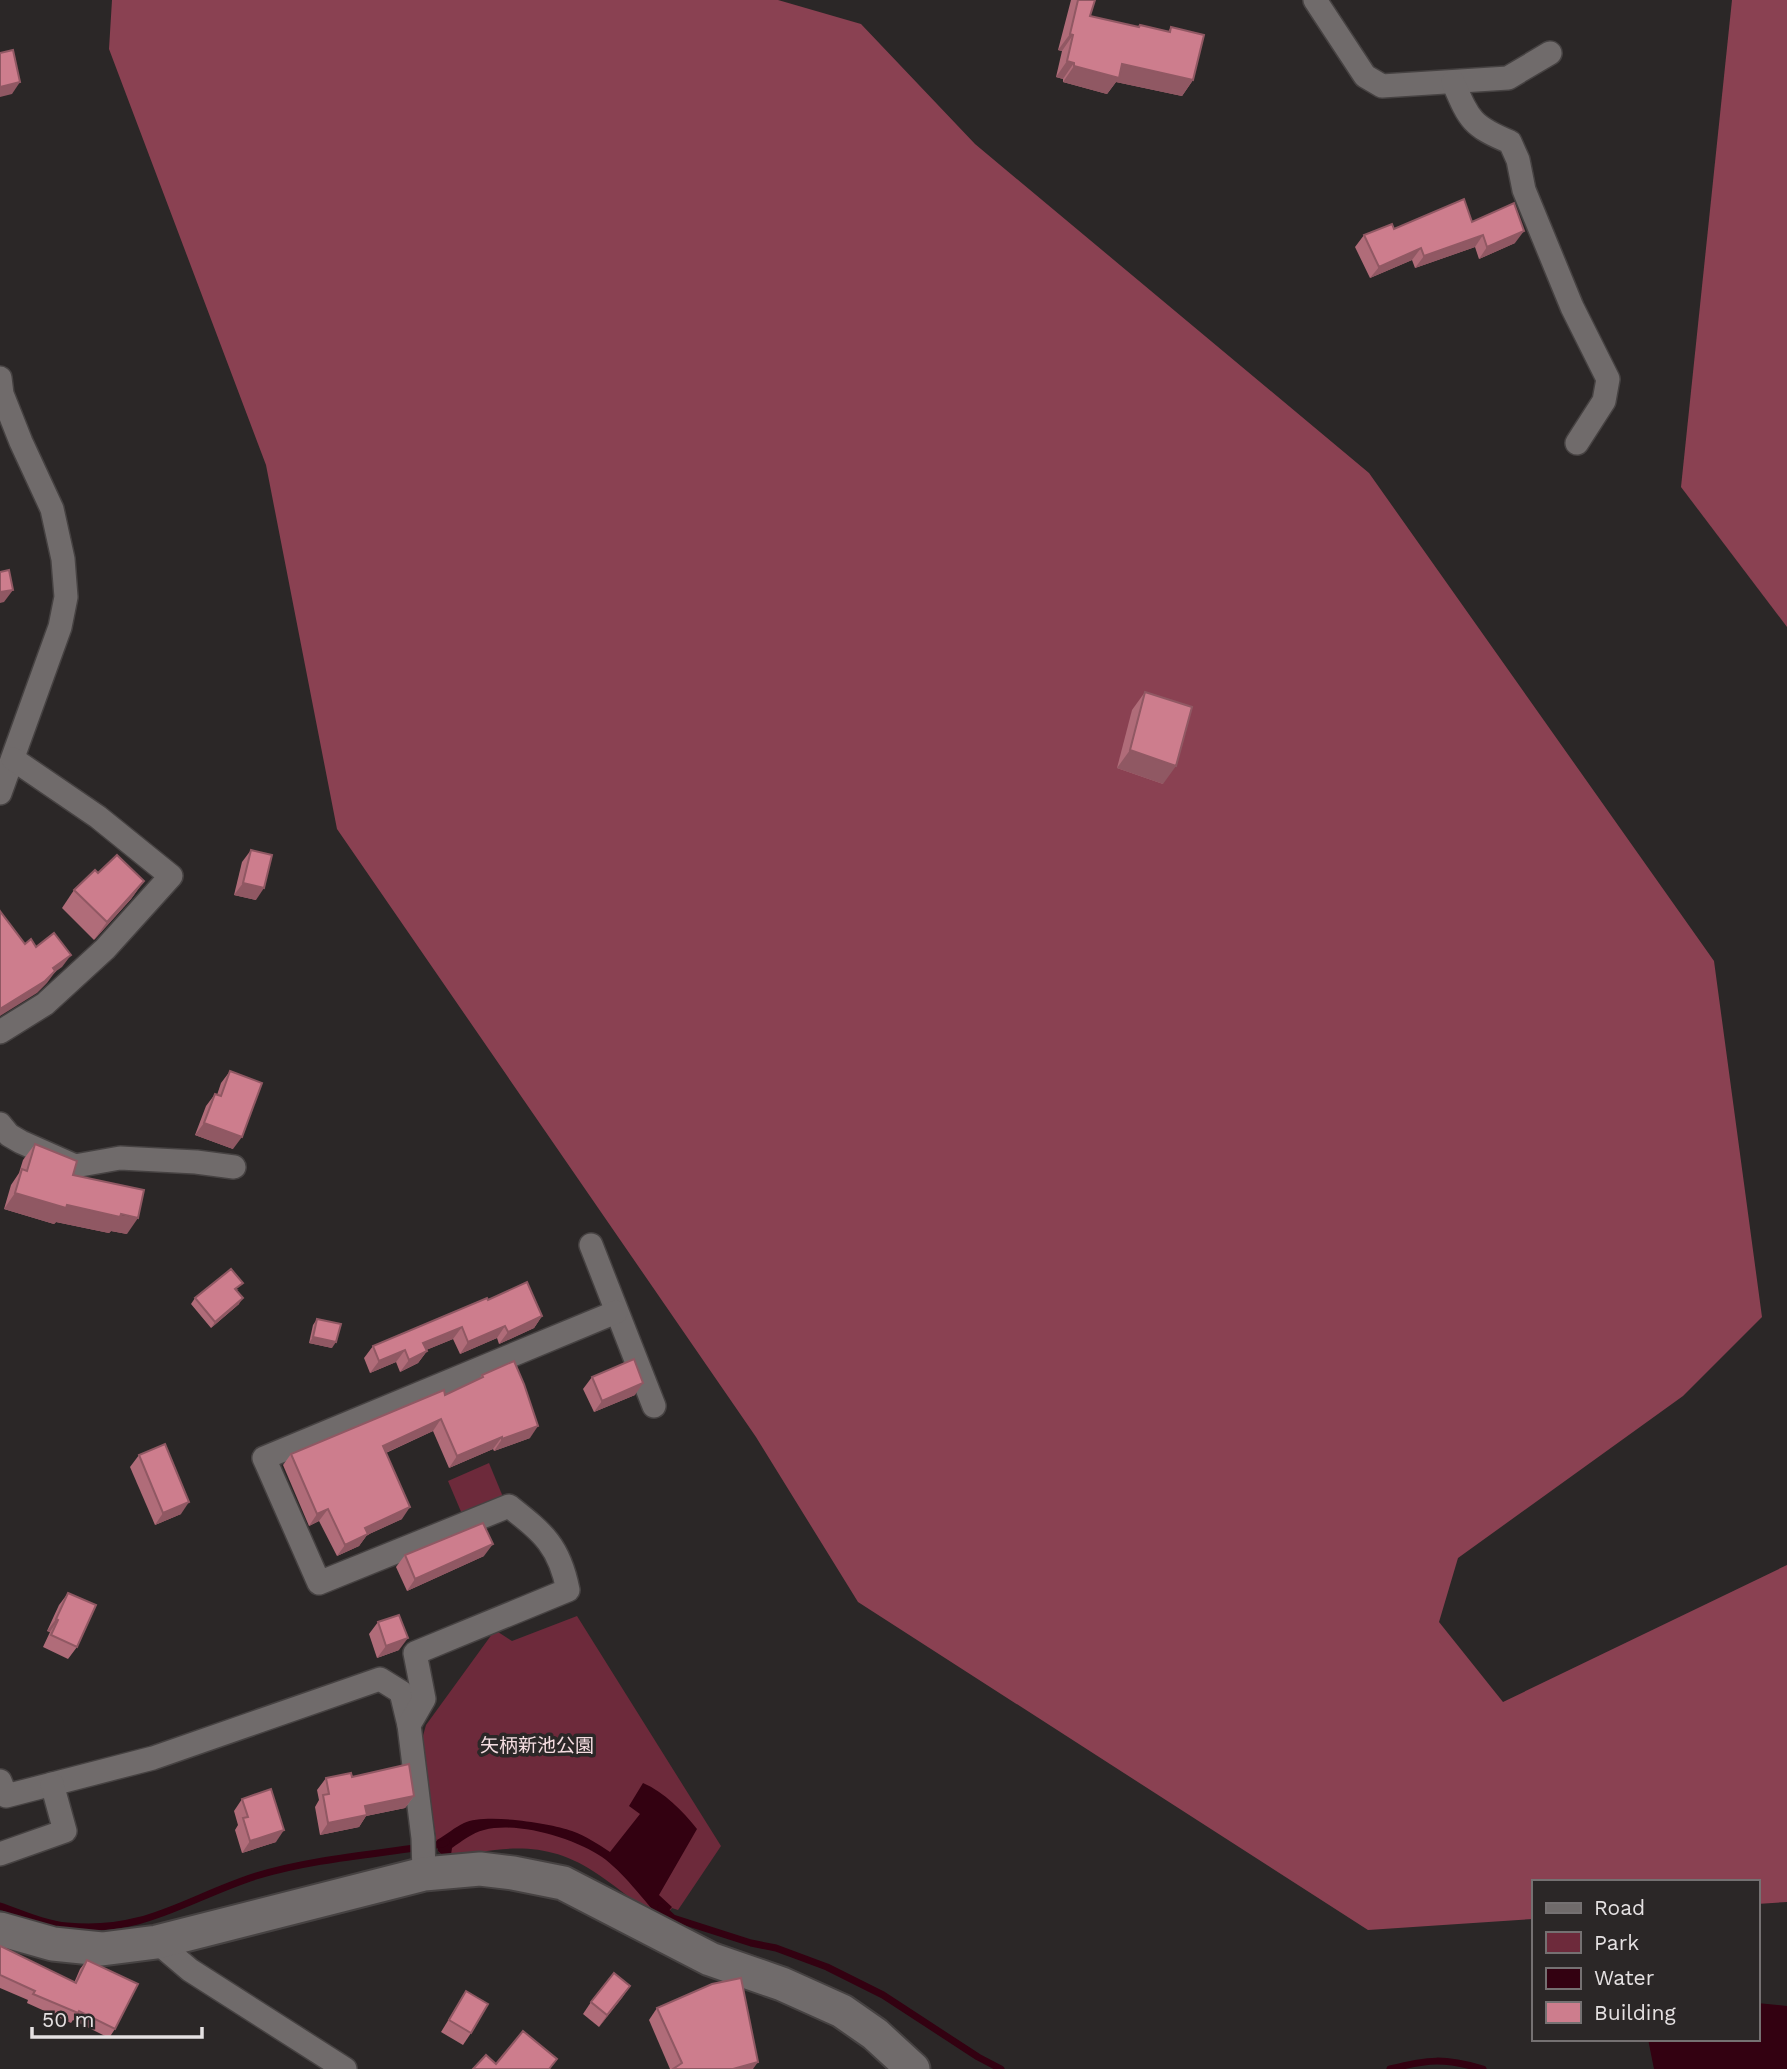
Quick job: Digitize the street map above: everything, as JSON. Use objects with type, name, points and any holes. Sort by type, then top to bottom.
[{"type":"street","points":[[1315,0],[1365,76],[1382,86],[1508,78],[1550,53]]},
{"type":"street","points":[[1453,82],[1468,117],[1484,131],[1510,142],[1518,160],[1524,190],[1567,295],[1608,379],[1604,401],[1577,443]]},
{"type":"street","points":[[0,378],[2,394],[21,442],[52,509],[63,559],[66,597],[60,626],[10,747],[0,793]]},
{"type":"street","points":[[0,1032],[45,1004],[105,949],[171,876],[10,747]]},
{"type":"street","points":[[0,1124],[9,1135],[21,1142],[75,1166],[120,1158],[234,1167]]},
{"type":"street","points":[[591,1244],[654,1406]]},
{"type":"street","points":[[409,1725],[424,1699],[415,1653],[568,1590],[563,1563],[540,1530],[509,1506],[319,1583],[264,1458],[616,1312]]},
{"type":"street","points":[[0,1781],[6,1796],[153,1758],[380,1679],[401,1692],[409,1725],[423,1857]]},
{"type":"street","points":[[0,1854],[65,1831],[52,1784]]},
{"type":"street","points":[[0,1928],[52,1944],[102,1949],[157,1942],[423,1857],[563,1884],[710,1959],[782,1984],[842,2011],[875,2034],[913,2069]]},
{"type":"street","points":[[157,1942],[190,1970],[345,2069]]},
{"type":"green space","points":[[489,1463],[503,1497],[462,1514],[448,1481]]},
{"type":"green space","name":"矢柄新池公園","points":[[577,1616],[721,1846],[678,1910],[672,1908],[661,1920],[599,1875],[562,1855],[506,1849],[447,1859],[438,1851],[421,1743],[426,1725],[495,1630],[512,1641]]},
{"type":"shaded area","points":[[112,0],[778,0],[861,24],[975,144],[1369,473],[1714,961],[1762,1317],[1683,1396],[1458,1558],[1439,1622],[1503,1702],[1787,1565],[1787,1902],[1759,1904],[1759,1880],[1532,1880],[1532,1919],[1368,1930],[858,1602],[756,1437],[337,829],[266,465],[109,49]]},
{"type":"shaded area","points":[[1732,0],[1787,0],[1787,627],[1681,487]]},
{"type":"water","points":[[643,1783],[673,1803],[697,1829],[659,1895],[672,1907],[661,1920],[633,1887],[602,1857],[576,1843],[545,1833],[497,1828],[480,1831],[467,1838],[452,1848],[447,1859],[438,1851],[437,1840],[464,1823],[502,1819],[534,1822],[572,1831],[610,1852],[640,1814],[629,1806]]},
{"type":"water","points":[[1759,2003],[1787,2006],[1787,2069],[1654,2069],[1648,2041],[1759,2041]]},
{"type":"building","points":[[1078,0],[1095,0],[1090,16],[1139,27],[1140,25],[1170,32],[1171,27],[1204,35],[1193,80],[1122,64],[1119,78],[1074,66],[1074,63],[1067,61]]},
{"type":"building","points":[[13,50],[20,82],[0,87],[0,53]]},
{"type":"building","points":[[1464,199],[1472,222],[1514,203],[1524,231],[1487,247],[1483,235],[1424,256],[1421,248],[1379,267],[1364,235],[1392,224],[1394,229]]},
{"type":"building","points":[[9,570],[13,590],[0,592],[0,572]]},
{"type":"building","points":[[1145,692],[1192,707],[1176,766],[1130,750]]},
{"type":"building","points":[[251,850],[272,855],[264,888],[243,883]]},
{"type":"building","points":[[117,855],[144,881],[107,922],[74,890],[95,870],[98,873]]},
{"type":"building","points":[[0,911],[25,944],[31,939],[36,947],[54,933],[71,955],[53,968],[55,971],[45,981],[0,1009]]},
{"type":"building","points":[[230,1071],[262,1083],[242,1137],[204,1123],[215,1094],[221,1096]]},
{"type":"building","points":[[35,1144],[77,1161],[73,1175],[144,1190],[138,1218],[121,1214],[120,1217],[67,1205],[66,1208],[15,1193],[22,1169],[27,1171]]},
{"type":"building","points":[[231,1269],[243,1283],[235,1289],[243,1298],[215,1322],[195,1298]]},
{"type":"building","points":[[527,1282],[542,1316],[508,1332],[505,1326],[468,1342],[462,1327],[423,1343],[427,1351],[409,1360],[405,1350],[379,1361],[373,1346]]},
{"type":"building","points":[[317,1319],[341,1324],[336,1342],[313,1337]]},
{"type":"building","points":[[634,1359],[643,1383],[602,1401],[592,1377]]},
{"type":"building","points":[[514,1361],[538,1426],[502,1437],[457,1456],[441,1419],[383,1446],[410,1507],[365,1528],[368,1534],[345,1545],[328,1509],[317,1514],[291,1454],[444,1390],[445,1395]]},
{"type":"building","points":[[165,1444],[189,1502],[163,1513],[139,1455]]},
{"type":"building","points":[[483,1523],[493,1544],[415,1579],[405,1555]]},
{"type":"building","points":[[68,1593],[96,1605],[77,1647],[51,1635]]},
{"type":"building","points":[[399,1615],[408,1638],[386,1646],[378,1622]]},
{"type":"building","points":[[409,1764],[414,1796],[365,1806],[367,1815],[328,1823],[323,1795],[329,1794],[326,1778],[351,1773],[352,1777]]},
{"type":"building","points":[[271,1789],[284,1830],[250,1841],[243,1818],[248,1817],[242,1799]]},
{"type":"building","points":[[0,1946],[76,1983],[87,1960],[138,1984],[115,2029],[79,2011],[78,2013],[33,1994],[35,1991],[0,1975]]},
{"type":"building","points":[[614,1973],[630,1986],[607,2015],[591,2002]]},
{"type":"building","points":[[741,1978],[758,2062],[733,2069],[673,2069],[682,2063],[657,2008],[712,1984]]},
{"type":"building","points":[[466,1991],[488,2004],[471,2033],[449,2020]]},
{"type":"building","points":[[523,2031],[557,2059],[549,2069],[473,2069],[486,2055],[496,2064]]},
{"type":"waterway","points":[[0,1906],[58,1925],[120,1925],[165,1912],[231,1885],[279,1870],[446,1842]]},
{"type":"waterway","points":[[661,1907],[673,1918],[751,1943],[776,1948],[827,1967],[883,1995],[1001,2069]]},
{"type":"waterway","points":[[1390,2069],[1436,2061],[1483,2069]]}]
